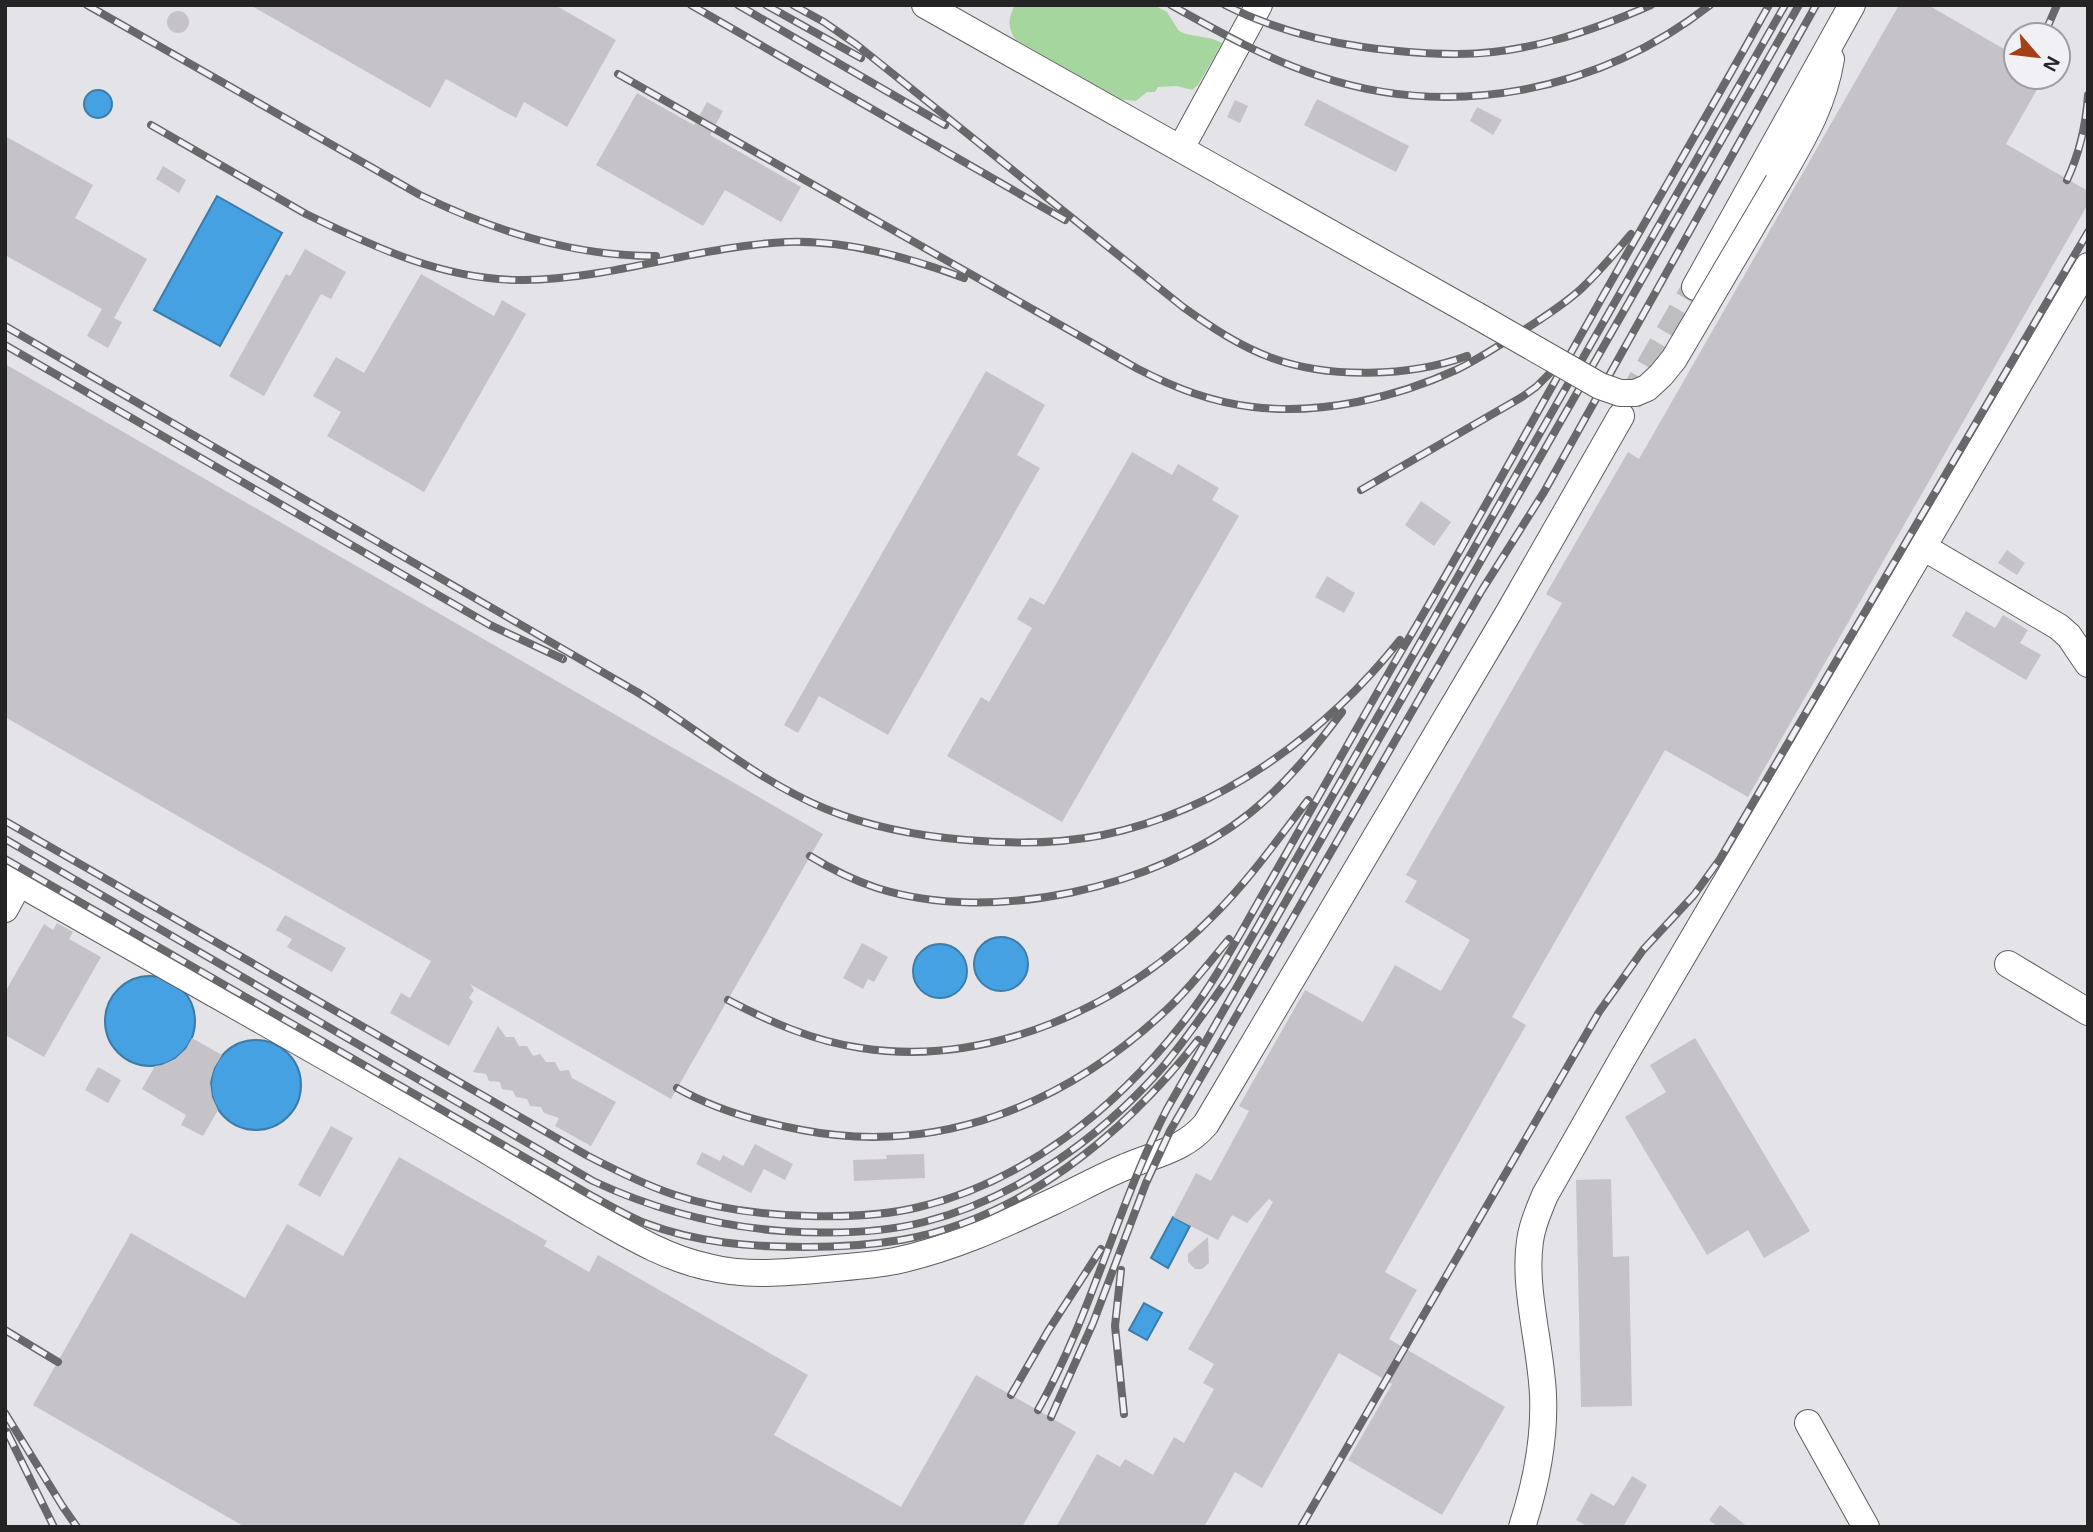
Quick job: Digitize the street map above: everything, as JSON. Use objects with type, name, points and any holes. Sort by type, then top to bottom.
[{"type":"street","points":[[925,5],[1600,386],[1620,393],[1635,393],[1647,388],[1674,359],[1819,108],[1834,37]]},
{"type":"street","points":[[1181,148],[1259,5]]},
{"type":"street","points":[[1695,287],[1852,5]]},
{"type":"street","points":[[1522,1527],[1534,1485],[1542,1426],[1543,1396],[1538,1339],[1529,1280],[1530,1238],[1545,1195],[2088,266]]},
{"type":"street","points":[[5,909],[12,879],[468,1139],[625,1233],[665,1253],[709,1268],[760,1273],[896,1261],[948,1247],[997,1228],[1122,1168],[1185,1144],[1206,1124],[1509,612],[1621,416]]},
{"type":"street","points":[[1923,547],[2059,627],[2069,636],[2088,664]]},
{"type":"street","points":[[2008,964],[2088,1012]]},
{"type":"street","points":[[1808,1423],[1866,1527]]},
{"type":"green space","points":[[1015,5],[1154,5],[1167,12],[1179,31],[1222,43],[1198,85],[1192,90],[1177,86],[1158,87],[1155,92],[1147,92],[1136,101],[1118,99],[1016,40],[1010,23]]},
{"type":"water","points":[[98,90],[108,94],[112,104],[108,114],[98,118],[88,114],[84,104],[88,94]]},
{"type":"water","points":[[217,196],[282,233],[220,346],[154,310]]},
{"type":"water","points":[[1001,937],[1020,945],[1028,964],[1020,983],[1001,991],[982,983],[974,964],[982,945]]},
{"type":"water","points":[[940,944],[959,952],[967,971],[959,990],[940,998],[921,990],[913,971],[921,952]]},
{"type":"water","points":[[150,976],[167,979],[182,989],[192,1004],[195,1021],[192,1038],[182,1053],[167,1063],[150,1066],[133,1063],[118,1053],[108,1038],[105,1021],[108,1004],[118,989],[133,979]]},
{"type":"water","points":[[256,1040],[273,1043],[288,1053],[298,1068],[301,1085],[298,1102],[288,1117],[273,1127],[256,1130],[239,1127],[224,1117],[214,1102],[211,1085],[214,1068],[224,1053],[239,1043]]},
{"type":"water","points":[[1173,1217],[1190,1226],[1168,1268],[1151,1258]]},
{"type":"water","points":[[1144,1303],[1162,1313],[1147,1340],[1129,1330]]},
{"type":"building","points":[[250,5],[555,5],[616,40],[567,127],[524,102],[516,118],[446,79],[430,108]]},
{"type":"building","points":[[1899,5],[1928,5],[2002,48],[2002,91],[2036,91],[2006,144],[2088,191],[2088,204],[1748,797],[1665,750],[1512,1017],[1526,1025],[1385,1272],[1417,1290],[1389,1339],[1505,1407],[1442,1515],[1348,1460],[1392,1384],[1339,1353],[1262,1488],[1235,1472],[1204,1527],[1056,1527],[1097,1454],[1120,1467],[1125,1459],[1153,1475],[1174,1437],[1184,1443],[1214,1389],[1203,1383],[1214,1364],[1188,1349],[1273,1202],[1269,1199],[1247,1223],[1232,1215],[1218,1240],[1173,1217],[1196,1173],[1211,1181],[1249,1111],[1239,1106],[1305,990],[1363,1022],[1395,965],[1441,991],[1470,940],[1405,902],[1417,881],[1406,875],[1562,603],[1546,594],[1628,452],[1639,459]]},
{"type":"building","points":[[178,11],[186,14],[189,22],[186,30],[178,33],[170,30],[167,22],[170,14]]},
{"type":"building","points":[[637,93],[694,125],[707,102],[723,111],[710,135],[801,187],[781,222],[725,190],[703,226],[596,165]]},
{"type":"building","points":[[1317,99],[1409,146],[1396,172],[1304,125]]},
{"type":"building","points":[[1235,100],[1248,106],[1240,123],[1227,117]]},
{"type":"building","points":[[1477,107],[1502,120],[1493,135],[1470,121]]},
{"type":"building","points":[[5,136],[93,185],[75,218],[147,259],[114,318],[122,322],[108,348],[87,336],[102,309],[5,255]]},
{"type":"building","points":[[163,166],[186,180],[179,193],[156,179]]},
{"type":"building","points":[[305,249],[346,272],[331,299],[321,294],[264,396],[229,376],[286,274],[290,276]]},
{"type":"building","points":[[421,274],[494,316],[502,300],[526,314],[424,492],[327,436],[341,412],[313,396],[336,357],[364,373]]},
{"type":"building","points":[[5,364],[823,834],[671,1099],[470,984],[474,990],[469,998],[473,1002],[449,1046],[390,1013],[401,993],[410,998],[431,961],[5,717]]},
{"type":"building","points":[[986,371],[1045,405],[1017,455],[1040,468],[888,735],[819,696],[798,733],[784,725]]},
{"type":"building","points":[[1132,452],[1172,475],[1178,464],[1219,488],[1212,500],[1239,516],[1062,822],[947,756],[981,697],[989,702],[1032,628],[1017,619],[1030,597],[1044,605]]},
{"type":"building","points":[[1421,501],[1451,522],[1434,546],[1405,525]]},
{"type":"building","points":[[2007,550],[2025,563],[2017,575],[1998,563]]},
{"type":"building","points":[[1327,576],[1355,593],[1344,613],[1315,597]]},
{"type":"building","points":[[1966,611],[1995,628],[2003,615],[2028,630],[2020,643],[2041,655],[2026,680],[1952,636]]},
{"type":"building","points":[[285,915],[346,948],[332,972],[287,947],[292,939],[276,930]]},
{"type":"building","points":[[57,923],[73,932],[69,939],[101,957],[44,1057],[5,1035],[5,992],[44,924],[53,930]]},
{"type":"building","points":[[862,943],[888,957],[874,982],[868,979],[863,989],[843,978]]},
{"type":"building","points":[[498,1026],[506,1037],[514,1037],[519,1046],[527,1046],[533,1056],[540,1054],[546,1062],[555,1062],[560,1071],[569,1070],[572,1078],[616,1102],[591,1146],[555,1126],[559,1118],[544,1113],[541,1107],[530,1106],[527,1099],[516,1097],[513,1091],[502,1089],[500,1082],[489,1081],[486,1074],[473,1072]]},
{"type":"building","points":[[192,1038],[222,1055],[210,1082],[212,1097],[218,1110],[203,1136],[181,1125],[186,1115],[142,1089],[155,1066],[175,1059],[186,1049]]},
{"type":"building","points":[[1695,1038],[1810,1231],[1764,1258],[1748,1230],[1707,1255],[1625,1117],[1666,1092],[1650,1065]]},
{"type":"building","points":[[98,1067],[121,1080],[108,1103],[85,1090]]},
{"type":"building","points":[[331,1126],[353,1138],[320,1197],[298,1185]]},
{"type":"building","points":[[755,1144],[793,1164],[785,1180],[764,1169],[751,1193],[696,1164],[702,1152],[720,1161],[723,1155],[743,1166]]},
{"type":"building","points":[[924,1154],[925,1178],[854,1181],[853,1160],[887,1159],[886,1155]]},
{"type":"building","points":[[399,1157],[547,1241],[544,1246],[589,1272],[598,1255],[808,1375],[774,1435],[901,1507],[976,1375],[1076,1432],[1022,1527],[245,1527],[33,1405],[131,1233],[245,1298],[287,1224],[343,1256]]},
{"type":"building","points":[[1611,1179],[1613,1257],[1629,1256],[1632,1406],[1581,1407],[1576,1180]]},
{"type":"building","points":[[1208,1237],[1209,1263],[1202,1269],[1195,1269],[1188,1262],[1188,1254]]},
{"type":"building","points":[[1632,1476],[1647,1485],[1623,1527],[1589,1527],[1576,1520],[1591,1493],[1614,1506]]},
{"type":"building","points":[[1720,1505],[1748,1527],[1718,1527],[1709,1520]]},
{"type":"tunnel","points":[[1629,401],[1695,287]]},
{"type":"railway","points":[[87,5],[420,195],[448,208],[505,230],[564,246],[594,252],[656,256]]},
{"type":"railway","points":[[691,5],[1065,220]]},
{"type":"railway","points":[[738,5],[945,125]]},
{"type":"railway","points":[[766,5],[861,58]]},
{"type":"railway","points":[[793,5],[857,45],[1183,307],[1237,342],[1294,365],[1344,372],[1370,373],[1420,368],[1467,356]]},
{"type":"railway","points":[[1171,5],[1262,53],[1319,76],[1369,89],[1421,96],[1472,96],[1523,90],[1573,77],[1621,59],[1667,35],[1710,5]]},
{"type":"railway","points":[[1225,5],[1275,26],[1327,41],[1386,50],[1454,54],[1505,51],[1555,40],[1651,5]]},
{"type":"railway","points":[[5,821],[588,1156],[672,1194],[705,1204],[757,1213],[851,1216],[919,1207],[995,1180],[1031,1161],[1097,1113],[1155,1056],[1204,993],[1450,568],[1769,5]]},
{"type":"railway","points":[[5,839],[593,1181],[639,1200],[685,1215],[733,1225],[782,1231],[835,1233],[907,1226],[958,1212],[991,1198],[1023,1182],[1083,1142],[1137,1095],[1187,1036],[1227,980],[1785,5]]},
{"type":"railway","points":[[1038,1410],[1074,1336],[1133,1183],[1167,1109],[1799,5]]},
{"type":"railway","points":[[1051,1417],[1093,1323],[1146,1183],[1170,1131],[1482,590],[1544,492],[1816,5]]},
{"type":"railway","points":[[2050,21],[2057,5]]},
{"type":"railway","points":[[618,74],[1138,369],[1194,393],[1238,405],[1305,409],[1357,402],[1408,389],[1456,370],[1566,302],[1594,276],[1631,234]]},
{"type":"railway","points":[[2067,180],[2082,138],[2088,95]]},
{"type":"railway","points":[[151,125],[306,214],[384,250],[467,275],[524,280],[557,278],[623,269],[721,249],[810,242],[877,251],[964,278]]},
{"type":"railway","points":[[1301,1527],[1599,1012],[1643,950],[1694,895],[1720,859],[2088,232]]},
{"type":"railway","points":[[5,326],[637,692],[776,784],[826,809],[894,830],[966,840],[1035,842],[1086,838],[1147,823],[1189,807],[1268,763],[1339,707],[1400,640]]},
{"type":"railway","points":[[5,345],[490,625],[563,659]]},
{"type":"railway","points":[[1361,490],[1522,397],[1557,366]]},
{"type":"railway","points":[[810,856],[842,874],[877,888],[922,898],[971,902],[1021,900],[1071,892],[1121,879],[1168,862],[1212,839],[1250,813],[1299,765],[1342,712]]},
{"type":"railway","points":[[728,1000],[809,1036],[861,1048],[910,1052],[958,1048],[1006,1039],[1052,1023],[1097,1002],[1139,977],[1179,948],[1239,888],[1308,800]]},
{"type":"railway","points":[[5,859],[618,1210],[665,1230],[724,1243],[806,1247],[878,1243],[945,1229],[988,1213],[1029,1192],[1103,1139],[1169,1075],[1198,1040]]},
{"type":"railway","points":[[677,1088],[738,1114],[802,1130],[852,1136],[901,1136],[949,1129],[995,1116],[1040,1098],[1083,1075],[1171,1006],[1229,939]]},
{"type":"railway","points":[[1011,1395],[1101,1249]]},
{"type":"railway","points":[[1121,1270],[1115,1326],[1124,1414]]},
{"type":"railway","points":[[5,1330],[58,1362]]},
{"type":"railway","points":[[5,1413],[77,1527]]},
{"type":"railway","points":[[7,1432],[54,1527]]}]
